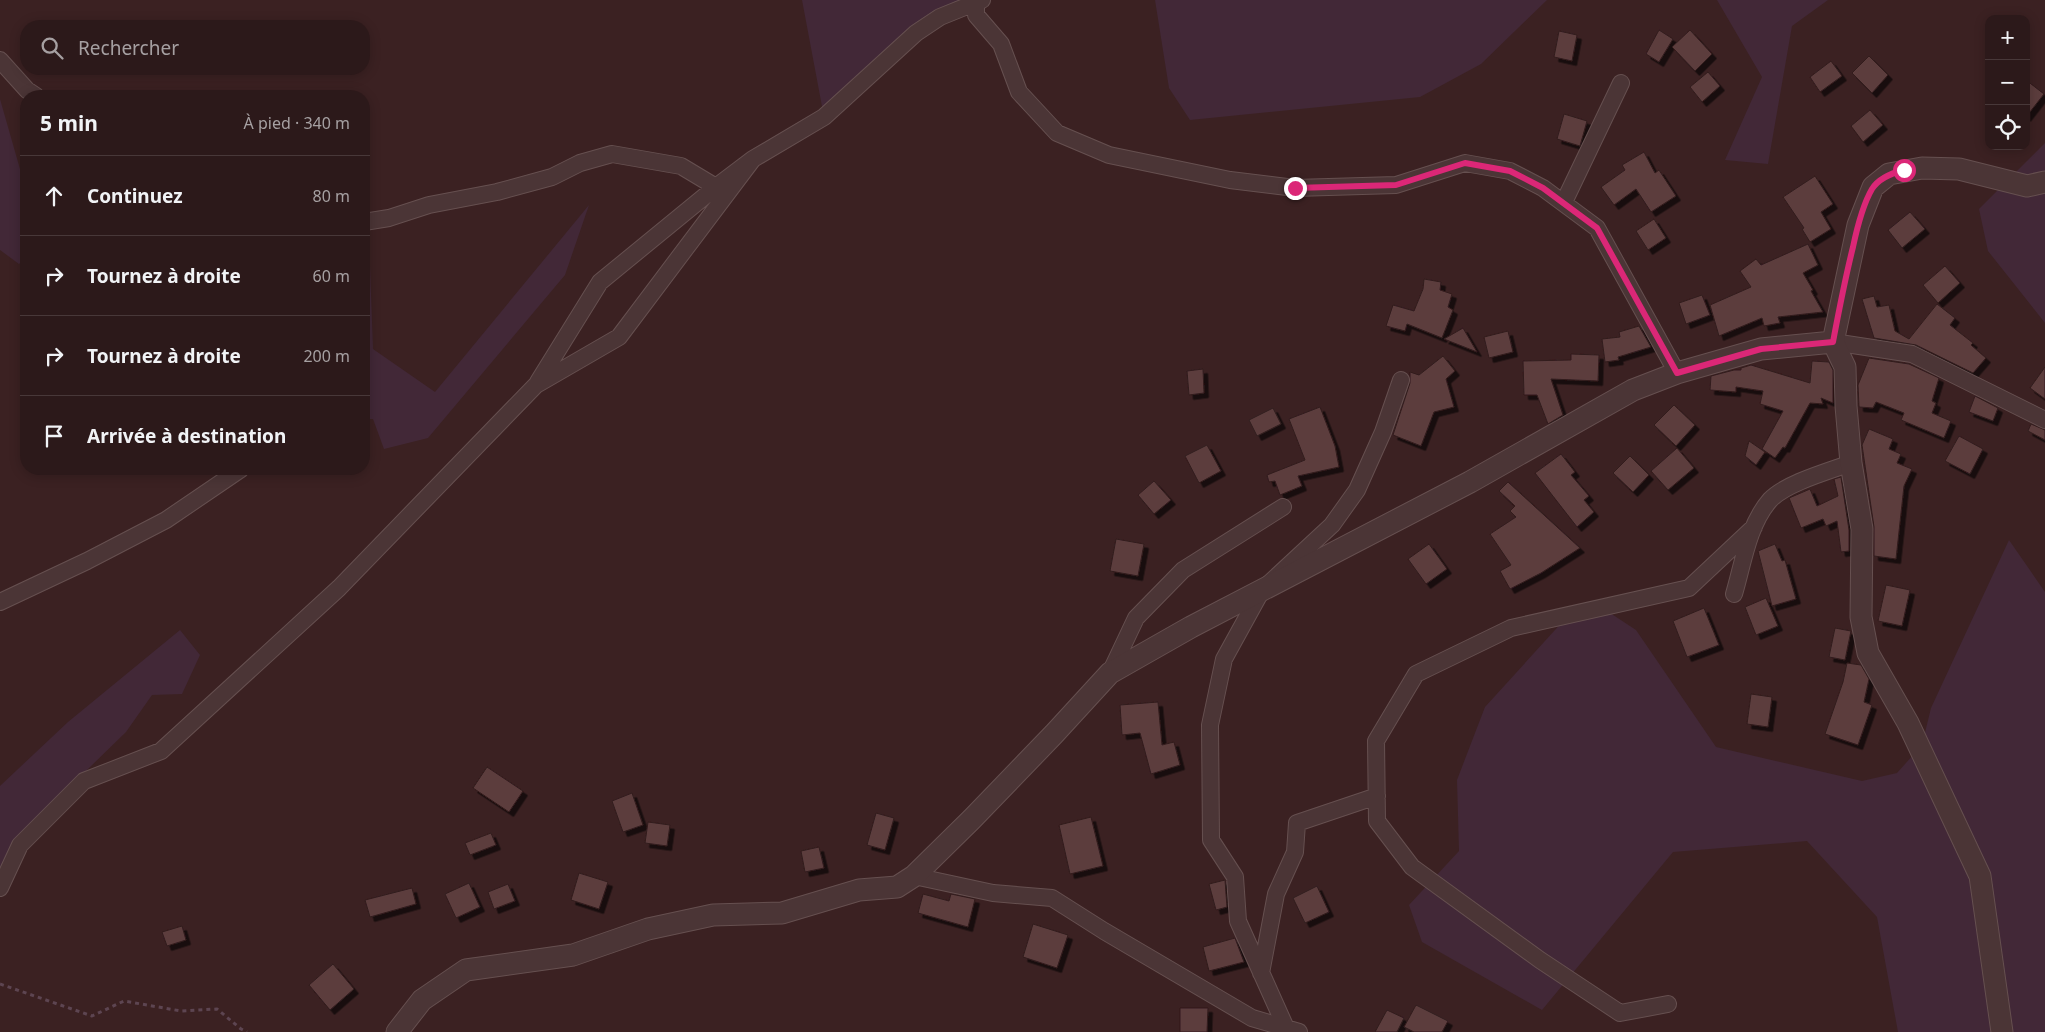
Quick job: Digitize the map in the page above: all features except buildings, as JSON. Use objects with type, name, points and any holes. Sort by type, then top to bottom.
[{"type":"street","points":[[0,888],[20,846],[84,781],[161,751],[339,588],[536,385],[600,282],[716,186],[753,159],[824,117],[916,33],[940,17],[979,1]]},
{"type":"street","points":[[979,1],[976,15],[1001,44],[1019,92],[1057,132],[1109,155],[1230,180],[1295,188],[1396,185],[1465,163],[1510,171],[1543,188],[1597,228],[1677,373]]},
{"type":"street","points":[[0,60],[27,90]]},
{"type":"street","points":[[1564,202],[1621,83]]},
{"type":"street","points":[[370,221],[389,218],[429,205],[497,192],[552,177],[580,163],[612,154],[681,166],[716,186]]},
{"type":"street","points":[[536,385],[619,337],[753,159]]},
{"type":"street","points":[[2002,1032],[1980,876],[1908,723],[1868,652],[1861,617],[1862,529],[1851,463],[1845,367],[1833,342],[1858,225],[1873,188],[1889,174],[1922,168],[1959,169],[2027,186],[2045,182]]},
{"type":"street","points":[[1110,673],[1191,627],[1470,482],[1633,390],[1677,373],[1761,349],[1833,342],[1912,354],[2045,420]]},
{"type":"street","points":[[1292,1030],[1261,973],[1238,921],[1235,877],[1211,840],[1210,725],[1224,659],[1262,590],[1332,525],[1357,490],[1382,432],[1401,380]]},
{"type":"street","points":[[1734,594],[1754,527],[1770,500],[1794,485],[1851,463]]},
{"type":"street","points":[[0,602],[87,561],[166,520],[232,475]]},
{"type":"street","points":[[397,1032],[422,1000],[466,970],[573,955],[648,930],[713,915],[782,913],[858,890],[897,887],[914,876],[1054,734],[1110,673],[1136,618],[1183,570],[1283,507]]},
{"type":"street","points":[[1668,1004],[1620,1013],[1540,960],[1412,866],[1377,821],[1376,741],[1416,674],[1511,628],[1689,588],[1754,527]]},
{"type":"street","points":[[1261,973],[1276,894],[1295,852],[1297,823],[1377,796]]},
{"type":"street","points":[[914,876],[993,893],[1052,898],[1104,931],[1252,1018],[1292,1030]]},
{"type":"path","points":[[0,984],[92,1016],[124,1001],[181,1011],[217,1009],[241,1029],[248,1032]]},
{"type":"shaded area","points":[[802,0],[982,0],[940,17],[824,117]]},
{"type":"shaded area","points":[[1155,0],[1547,0],[1481,64],[1420,97],[1190,120],[1169,88]]},
{"type":"shaded area","points":[[1717,0],[1828,0],[1792,26],[1768,164],[1725,160],[1762,77]]},
{"type":"shaded area","points":[[0,99],[20,169],[20,263],[0,250]]},
{"type":"shaded area","points":[[2045,143],[2045,323],[1988,251],[1979,209]]},
{"type":"shaded area","points":[[589,205],[565,275],[428,438],[384,449],[373,419],[370,419],[370,266],[373,349],[435,392]]},
{"type":"shaded area","points":[[2009,540],[2045,592],[2045,1032],[1898,1032],[1877,917],[1807,841],[1673,852],[1542,1010],[1422,942],[1409,905],[1459,851],[1457,780],[1485,707],[1565,619],[1604,609],[1636,630],[1716,747],[1862,781],[1897,773],[1922,745],[1931,708]]},
{"type":"shaded area","points":[[180,630],[200,655],[182,694],[152,695],[126,732],[53,803],[0,879],[0,786],[68,722]]},
{"type":"route","points":[[1295,188],[1396,185],[1465,163],[1510,171],[1543,188],[1597,228],[1677,373],[1702,368],[1761,349],[1833,342],[1858,225],[1866,204],[1873,188],[1889,174],[1904,170]]}]
